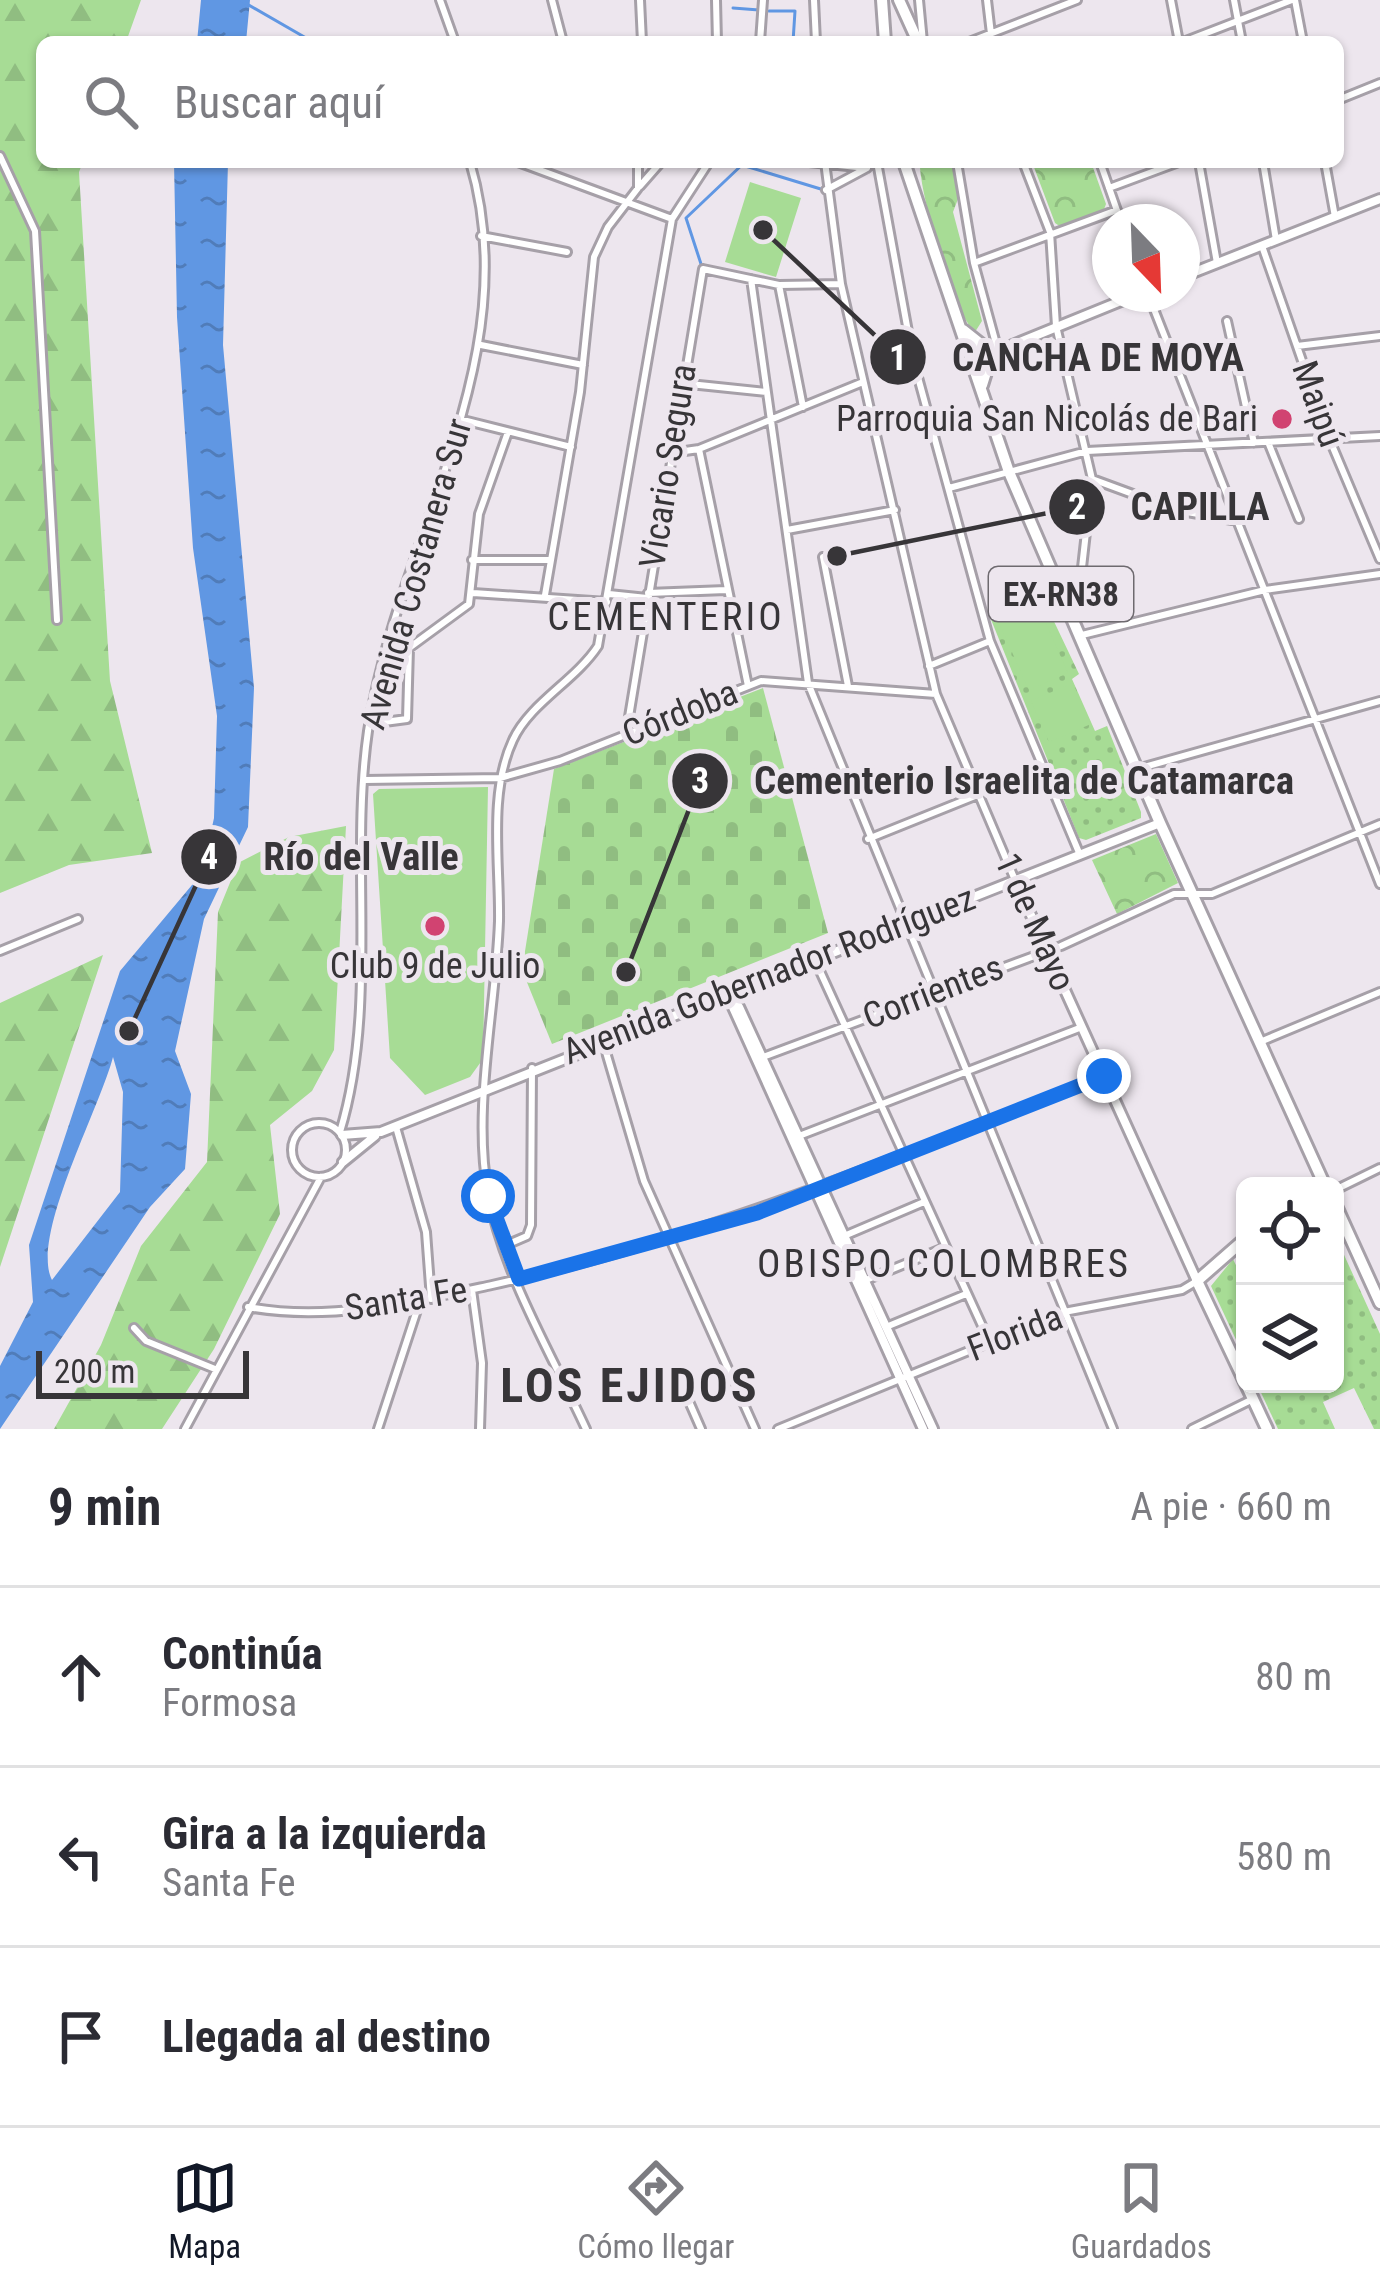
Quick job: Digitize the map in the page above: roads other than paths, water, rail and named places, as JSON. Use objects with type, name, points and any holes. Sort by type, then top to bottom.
[{"type":"main road","points":[[879,0],[884,36]]},
{"type":"main road","points":[[899,0],[917,36]]},
{"type":"main road","name":"EX-RN38","points":[[906,168],[1009,472],[1160,823],[1321,1177]]},
{"type":"main road","name":"EX-RN38","points":[[915,168],[922,211]]},
{"type":"main road","points":[[961,328],[995,352],[982,394]]},
{"type":"main road","points":[[1344,1224],[1380,1303]]},
{"type":"main road","name":"Florida","points":[[1197,1281],[1236,1247]]},
{"type":"main road","name":"1 de Mayo","points":[[1197,1281],[1236,1362]]},
{"type":"main road","name":"1 de Mayo","points":[[1250,1393],[1268,1429]]},
{"type":"street","points":[[440,0],[452,36]]},
{"type":"street","points":[[552,0],[561,36]]},
{"type":"street","points":[[640,0],[641,36]]},
{"type":"street","points":[[761,36],[764,0]]},
{"type":"street","points":[[814,0],[816,36]]},
{"type":"street","points":[[919,0],[920,36]]},
{"type":"street","points":[[987,0],[991,34]]},
{"type":"street","points":[[986,36],[1054,5],[1078,0]]},
{"type":"street","points":[[1171,0],[1180,36]]},
{"type":"street","points":[[1234,0],[1241,36]]},
{"type":"street","points":[[1197,36],[1294,0],[1302,36]]},
{"type":"street","points":[[718,36],[719,2]]},
{"type":"street","points":[[1344,98],[1380,83]]},
{"type":"street","points":[[0,156],[35,231],[57,620]]},
{"type":"street","name":"Avenida Costanera Sur","points":[[341,1134],[357,1009],[369,724],[481,345],[481,236],[471,168]]},
{"type":"street","points":[[533,168],[623,205],[672,219]]},
{"type":"street","points":[[638,168],[638,188]]},
{"type":"street","points":[[545,595],[572,447],[598,244],[623,205],[656,168]]},
{"type":"street","points":[[586,1429],[519,1279],[485,1173],[485,1087],[499,922],[500,778],[519,728],[574,678],[598,646],[672,219],[705,168]]},
{"type":"street","name":"1 de Mayo","points":[[825,168],[841,284],[936,694],[1197,1281]]},
{"type":"street","points":[[826,190],[866,168]]},
{"type":"street","points":[[874,168],[913,359],[990,640],[1080,855]]},
{"type":"street","points":[[958,168],[995,352]]},
{"type":"street","points":[[1025,168],[1050,232],[1056,326],[1092,479],[1078,603],[1070,615]]},
{"type":"street","points":[[1102,168],[1115,204]]},
{"type":"street","points":[[1109,188],[1163,168]]},
{"type":"street","points":[[1200,168],[1217,263]]},
{"type":"street","points":[[1264,168],[1276,240]]},
{"type":"street","points":[[1326,168],[1335,217]]},
{"type":"street","points":[[1200,270],[1380,200]]},
{"type":"street","points":[[974,263],[1092,218]]},
{"type":"street","points":[[481,236],[567,252]]},
{"type":"street","name":"Maipú","points":[[1262,246],[1329,438],[1380,559]]},
{"type":"street","name":"Vicario Segura","points":[[626,735],[680,383],[703,269],[751,279]]},
{"type":"street","points":[[841,284],[778,285],[751,279],[808,683],[1112,1429]]},
{"type":"street","points":[[778,285],[803,407]]},
{"type":"street","points":[[971,362],[1092,312]]},
{"type":"street","points":[[1155,312],[1380,884]]},
{"type":"street","points":[[1227,321],[1254,442]]},
{"type":"street","points":[[1297,346],[1380,337]]},
{"type":"street","points":[[481,345],[583,365]]},
{"type":"street","points":[[670,453],[699,449],[863,382]]},
{"type":"street","points":[[680,383],[766,392]]},
{"type":"street","points":[[459,419],[572,447]]},
{"type":"street","points":[[389,652],[409,648],[465,611],[473,592],[479,514],[508,432]]},
{"type":"street","points":[[949,488],[1088,451],[1380,436]]},
{"type":"street","points":[[1268,442],[1299,519]]},
{"type":"street","points":[[699,449],[748,686]]},
{"type":"street","points":[[1092,479],[1176,510],[1234,520]]},
{"type":"street","points":[[787,530],[895,510]]},
{"type":"street","points":[[823,557],[848,686]]},
{"type":"street","points":[[472,560],[549,560]]},
{"type":"street","points":[[1078,636],[1265,590],[1380,574]]},
{"type":"street","points":[[473,592],[609,598],[726,590]]},
{"type":"street","points":[[929,666],[990,640]]},
{"type":"street","points":[[369,724],[407,719],[409,648]]},
{"type":"street","name":"Córdoba","points":[[365,780],[500,778],[761,681],[936,694]]},
{"type":"street","points":[[1137,769],[1380,701]]},
{"type":"street","points":[[868,838],[980,794]]},
{"type":"street","name":"Avenida Gobernador Rodríguez","points":[[343,1162],[381,1132],[485,1087],[1160,823]]},
{"type":"street","name":"Corrientes","points":[[758,1060],[1174,895],[1212,895],[1380,824]]},
{"type":"street","points":[[0,951],[78,919]]},
{"type":"street","points":[[814,958],[989,1341]]},
{"type":"street","points":[[727,992],[904,1377],[933,1429]]},
{"type":"street","points":[[1260,1042],[1380,992]]},
{"type":"street","points":[[794,1138],[1082,1027]]},
{"type":"street","points":[[603,1041],[636,1156],[669,1241],[755,1429]]},
{"type":"street","points":[[506,1245],[527,1236],[531,1225],[532,1068]]},
{"type":"street","name":"Santa Fe","points":[[248,1307],[331,1311],[420,1301],[669,1241],[818,1189],[1104,1076]]},
{"type":"street","points":[[185,1429],[321,1177],[343,1162],[341,1134],[315,1123],[293,1139],[297,1166],[321,1177]]},
{"type":"street","points":[[396,1126],[426,1232],[431,1299]]},
{"type":"street","name":"Avenida Gobernador Rodríguez","points":[[341,1134],[381,1132]]},
{"type":"street","points":[[1344,1186],[1380,1168]]},
{"type":"street","points":[[818,1189],[886,1327],[923,1429]]},
{"type":"street","points":[[844,1236],[925,1201]]},
{"type":"street","points":[[865,1281],[946,1247]]},
{"type":"street","name":"Florida","points":[[778,1429],[1064,1312],[1182,1290],[1197,1281]]},
{"type":"street","points":[[472,1289],[482,1363],[480,1429]]},
{"type":"street","points":[[886,1327],[967,1293]]},
{"type":"street","points":[[378,1429],[420,1301]]},
{"type":"street","points":[[134,1328],[146,1341],[215,1370]]},
{"type":"street","points":[[677,1374],[701,1429]]},
{"type":"street","points":[[1192,1429],[1253,1399]]},
{"type":"water","points":[[201,0],[250,0],[247,36],[198,36]]},
{"type":"water","points":[[174,168],[228,168],[223,345],[254,688],[248,827],[204,919],[175,1051],[191,1094],[185,1169],[150,1207],[0,1429],[0,1366],[33,1302],[29,1245],[120,971],[202,873],[214,818],[217,716],[193,548],[177,317]],"holes":[[[113,1057],[123,1092],[120,1192],[52,1280],[50,1234],[58,1204]]]},
{"type":"waterway","points":[[240,0],[303,36]]},
{"type":"waterway","points":[[733,8],[759,10]]},
{"type":"waterway","points":[[769,11],[795,11],[793,36]]},
{"type":"waterway","points":[[702,267],[686,218],[739,168]]},
{"type":"waterway","points":[[752,168],[824,190]]},
{"type":"place","name":"CANCHA DE MOYA","points":[[763,230]]},
{"type":"place","name":"Parroquia San Nicolás de Bari","points":[[1282,419]]},
{"type":"place","name":"CAPILLA","points":[[837,556]]},
{"type":"place","name":"Club 9 de Julio","points":[[435,926]]},
{"type":"place","name":"Cementerio Israelita de Catamarca","points":[[626,972]]},
{"type":"place","name":"Río del Valle","points":[[129,1031]]},
{"type":"district","name":"CEMENTERIO","points":[[666,617]]},
{"type":"district","name":"OBISPO COLOMBRES","points":[[944,1264]]},
{"type":"district","name":"LOS EJIDOS","points":[[630,1385]]}]
